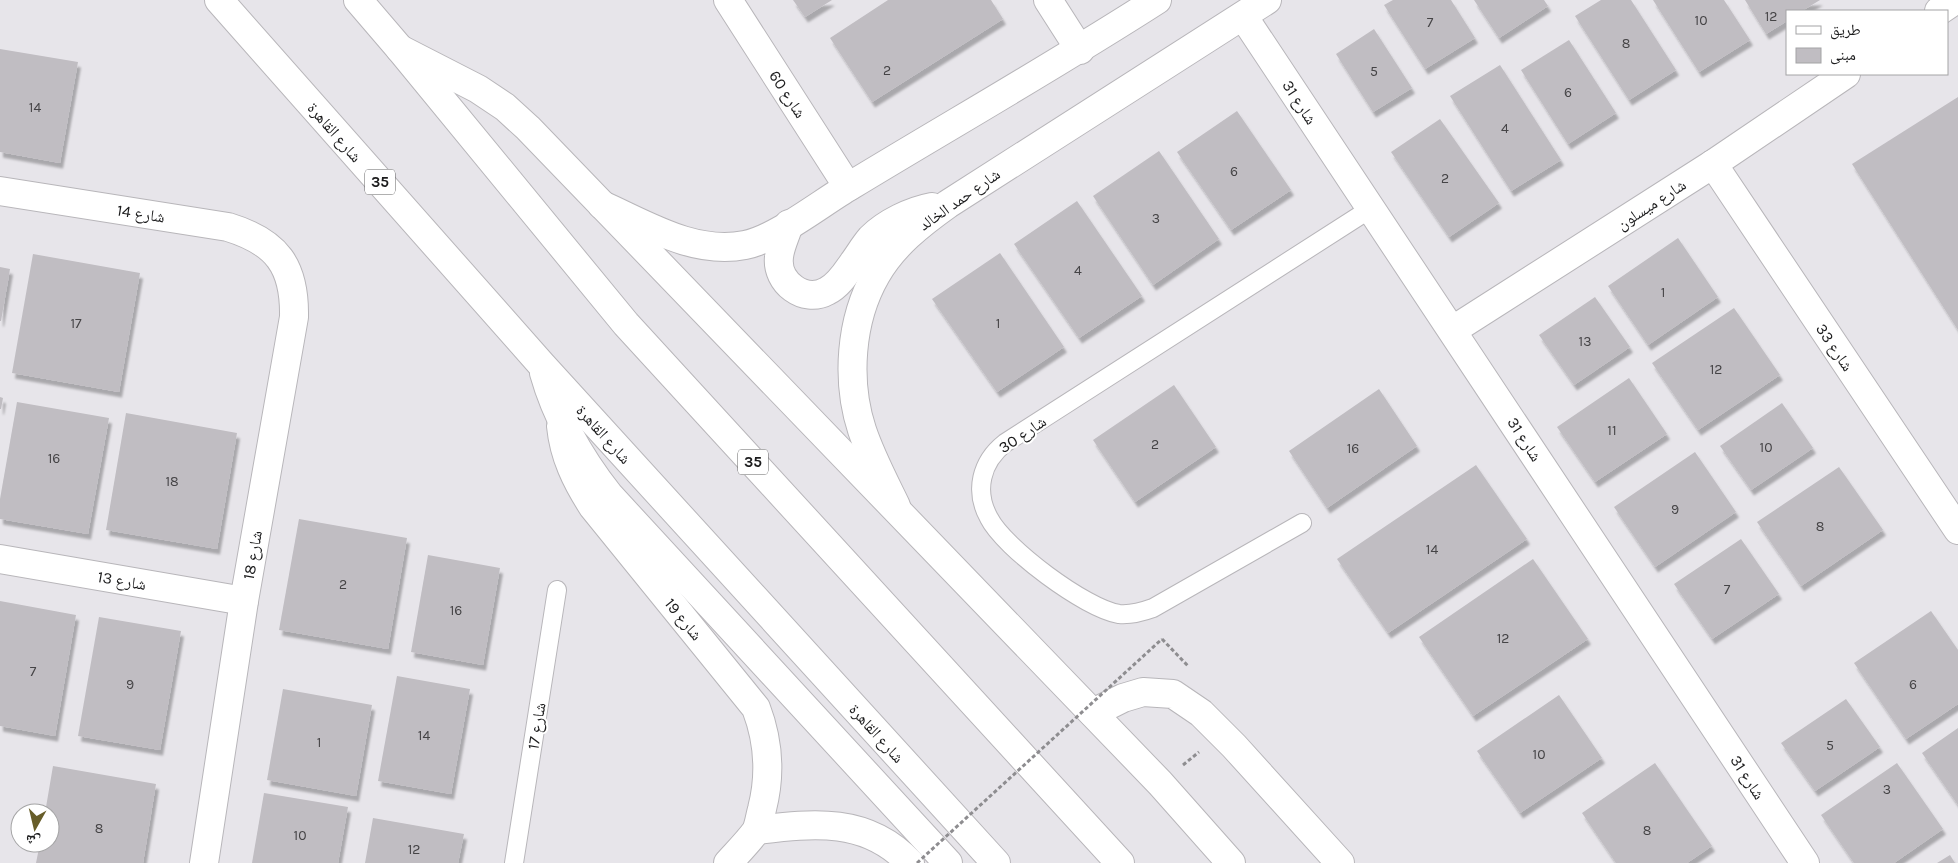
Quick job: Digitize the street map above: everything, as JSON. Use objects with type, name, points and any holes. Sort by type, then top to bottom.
[{"type":"street","name":"شارع القاهرة","points":[[219,0],[541,364],[996,863]]},
{"type":"street","name":"35","points":[[358,0],[626,324],[1120,863]]},
{"type":"street","name":"شارع 60","points":[[728,0],[848,187]]},
{"type":"street","points":[[1048,0],[1080,50]]},
{"type":"street","points":[[600,204],[672,237],[697,245],[722,248],[746,245],[769,237],[848,187],[1080,50],[1157,0]]},
{"type":"street","name":"شارع حمد الخالد","points":[[900,514],[871,454],[861,428],[855,397],[853,365],[855,334],[863,304],[876,275],[896,248],[920,224],[948,204],[1267,0]]},
{"type":"street","points":[[1940,10],[1955,0]]},
{"type":"street","name":"شارع 31","points":[[1242,16],[1453,330],[1805,863]]},
{"type":"street","points":[[400,49],[478,88],[505,107],[528,128],[1160,783],[1231,863]]},
{"type":"street","name":"شارع ميسلون","points":[[1453,330],[1713,164],[1845,75]]},
{"type":"street","name":"شارع 33","points":[[1713,164],[1958,530]]},
{"type":"street","name":"شارع 14","points":[[0,191],[228,227],[247,233],[275,252]]},
{"type":"street","points":[[789,224],[779,256],[782,276],[788,285],[796,291],[815,295],[825,293],[834,287],[872,238],[888,225],[907,215],[927,208],[948,204]]},
{"type":"street","name":"شارع 18","points":[[204,863],[244,602],[294,317],[292,284],[286,267],[275,252]]},
{"type":"street","points":[[541,364],[549,392],[577,451],[609,495],[948,863]]},
{"type":"street","name":"شارع 19","points":[[560,418],[567,456],[573,474],[588,499],[756,708],[764,729],[768,751],[765,796],[757,830],[728,863]]},
{"type":"street","name":"شارع 13","points":[[0,559],[244,602]]},
{"type":"street","points":[[1092,713],[1123,698],[1143,692],[1173,694],[1201,713],[1234,746],[1340,863]]},
{"type":"street","points":[[757,830],[822,824],[849,828],[874,836],[897,849],[910,863]]},
{"type":"lane","name":"شارع 30","points":[[1302,523],[1153,608],[1137,613],[1120,614],[1096,606],[1056,582],[1037,568],[1003,536],[988,518],[981,495],[981,482],[989,458],[1005,443],[1370,209]]},
{"type":"lane","name":"شارع 17","points":[[514,863],[557,590]]},
{"type":"path","points":[[917,863],[1162,639]]},
{"type":"building","points":[[793,0],[832,0],[805,17]]},
{"type":"building","points":[[888,0],[991,0],[1003,19],[872,102],[830,38]]},
{"type":"building","points":[[1393,0],[1451,0],[1475,38],[1425,69],[1384,5]]},
{"type":"building","points":[[1474,0],[1544,0],[1548,6],[1499,38]]},
{"type":"building","points":[[1601,0],[1631,0],[1676,70],[1629,100],[1575,16]]},
{"type":"building","points":[[1653,0],[1724,0],[1750,40],[1699,72]]},
{"type":"building","points":[[1745,0],[1820,0],[1804,10],[1786,10],[1786,22],[1766,34]]},
{"type":"building","points":[[1374,29],[1412,88],[1373,112],[1336,54]]},
{"type":"building","points":[[1569,40],[1616,113],[1568,144],[1521,70]]},
{"type":"building","points":[[0,49],[78,62],[60,163],[0,152]]},
{"type":"building","points":[[1500,65],[1561,160],[1511,191],[1450,96]]},
{"type":"building","points":[[1958,97],[1958,330],[1852,164]]},
{"type":"building","points":[[1237,111],[1291,190],[1231,230],[1177,152]]},
{"type":"building","points":[[1440,119],[1499,203],[1449,237],[1391,152]]},
{"type":"building","points":[[1159,151],[1219,239],[1153,285],[1093,196]]},
{"type":"building","points":[[1077,201],[1142,296],[1079,338],[1014,244]]},
{"type":"building","points":[[1678,238],[1718,297],[1648,345],[1608,286]]},
{"type":"building","points":[[1000,253],[1064,347],[997,392],[932,299]]},
{"type":"building","points":[[33,254],[140,273],[119,392],[12,373]]},
{"type":"building","points":[[0,267],[10,269],[1,321],[0,321]]},
{"type":"building","points":[[1595,297],[1630,347],[1574,385],[1539,335]]},
{"type":"building","points":[[1734,308],[1780,375],[1698,430],[1652,363]]},
{"type":"building","points":[[1629,378],[1667,434],[1595,482],[1557,427]]},
{"type":"building","points":[[1174,385],[1216,447],[1135,502],[1093,440]]},
{"type":"building","points":[[1379,389],[1417,446],[1327,508],[1289,451]]},
{"type":"building","points":[[0,397],[3,398],[1,409],[0,409]]},
{"type":"building","points":[[17,402],[109,418],[88,534],[0,519],[0,499]]},
{"type":"building","points":[[1782,403],[1813,448],[1751,490],[1720,446]]},
{"type":"building","points":[[126,413],[237,433],[217,549],[106,530]]},
{"type":"building","points":[[1695,452],[1736,512],[1655,567],[1614,507]]},
{"type":"building","points":[[1476,465],[1527,539],[1388,633],[1337,559]]},
{"type":"building","points":[[1839,467],[1883,530],[1801,586],[1757,522]]},
{"type":"building","points":[[299,519],[407,538],[388,649],[279,630]]},
{"type":"building","points":[[1741,539],[1779,594],[1712,639],[1674,584]]},
{"type":"building","points":[[428,555],[500,568],[483,665],[411,652]]},
{"type":"building","points":[[1533,559],[1588,639],[1473,716],[1419,637]]},
{"type":"building","points":[[0,601],[76,615],[55,736],[0,726]]},
{"type":"building","points":[[1931,611],[1958,650],[1958,704],[1906,739],[1854,663]]},
{"type":"building","points":[[99,617],[181,631],[160,750],[78,736]]},
{"type":"building","points":[[397,676],[470,689],[451,794],[378,781]]},
{"type":"building","points":[[283,689],[372,705],[356,796],[267,780]]},
{"type":"building","points":[[1559,695],[1602,758],[1520,813],[1477,751]]},
{"type":"building","points":[[1846,699],[1880,747],[1815,791],[1781,743]]},
{"type":"building","points":[[1958,728],[1958,805],[1922,753]]},
{"type":"building","points":[[1655,763],[1712,846],[1687,863],[1616,863],[1582,813]]},
{"type":"building","points":[[1897,763],[1943,829],[1894,863],[1854,863],[1821,815]]},
{"type":"building","points":[[53,766],[156,784],[143,863],[36,863],[38,853],[60,853],[60,803],[47,803]]},
{"type":"building","points":[[264,793],[348,807],[338,863],[252,863]]},
{"type":"building","points":[[373,818],[464,834],[458,863],[365,863]]},
{"type":"building","points":[[1950,855],[1955,863],[1937,863]]}]
